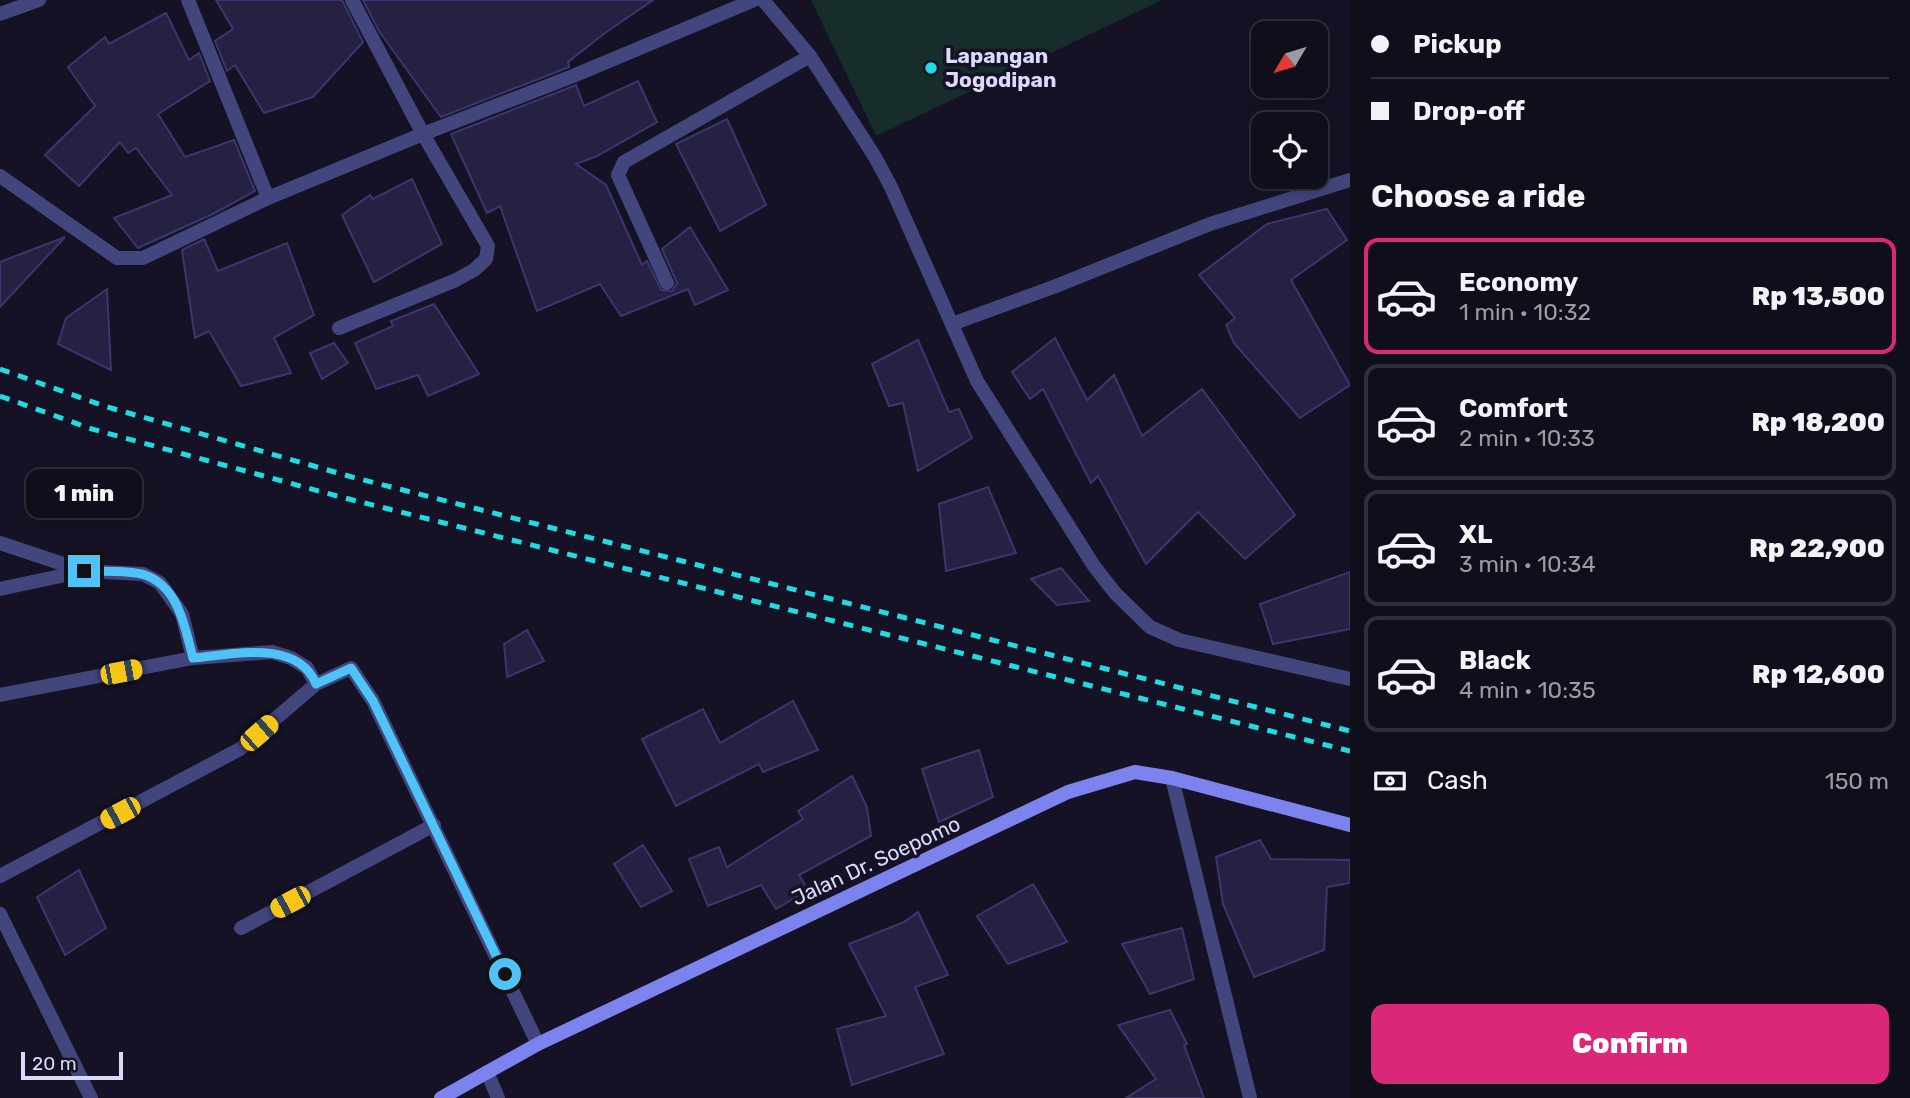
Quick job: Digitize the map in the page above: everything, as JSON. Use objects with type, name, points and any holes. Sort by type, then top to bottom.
[{"type":"street","points":[[0,14],[39,0]]},
{"type":"street","points":[[188,0],[268,198]]},
{"type":"street","points":[[339,328],[456,280],[474,270],[486,259],[488,246],[423,134],[352,0]]},
{"type":"street","points":[[0,176],[117,258],[143,258],[268,198],[754,0]]},
{"type":"street","points":[[763,0],[810,56],[875,157],[891,187],[977,381],[1094,566],[1134,614],[1150,627],[1180,640],[1350,679]]},
{"type":"street","points":[[667,283],[618,175],[624,162],[810,56]]},
{"type":"street","points":[[952,324],[1056,286],[1210,224],[1349,182]]},
{"type":"street","points":[[0,543],[84,571]]},
{"type":"street","points":[[0,589],[84,571],[143,574],[160,583],[182,614],[193,658]]},
{"type":"street","points":[[0,695],[193,658],[272,652],[291,658],[307,668],[316,684]]},
{"type":"street","points":[[0,876],[240,750],[316,684],[351,668],[373,701],[538,1044]]},
{"type":"street","name":"Jalan Dr. Soepomo","points":[[441,1098],[538,1044],[1068,792],[1135,772],[1172,778],[1350,825]]},
{"type":"street","points":[[1172,778],[1250,1098]]},
{"type":"street","points":[[241,928],[434,825]]},
{"type":"street","points":[[0,914],[91,1098]]},
{"type":"street","points":[[487,1072],[498,1098]]},
{"type":"green space","name":"Lapangan Jogodipan","points":[[811,0],[1162,0],[876,136]]},
{"type":"building","points":[[216,0],[342,0],[363,42],[313,97],[264,113],[235,65],[227,71],[215,41],[233,29]]},
{"type":"building","points":[[363,0],[653,0],[568,62],[569,67],[441,117],[379,31]]},
{"type":"building","points":[[166,13],[189,60],[199,53],[210,81],[158,114],[185,157],[234,140],[255,191],[215,213],[138,248],[114,218],[172,195],[136,148],[128,153],[120,142],[79,186],[45,155],[95,106],[68,67],[105,37],[109,44]]},
{"type":"building","points":[[638,81],[657,122],[597,156],[576,164],[606,185],[642,265],[647,261],[661,290],[672,291],[677,283],[662,249],[690,227],[728,290],[695,305],[688,289],[621,316],[600,284],[537,311],[500,206],[487,213],[451,134],[576,85],[584,106]]},
{"type":"building","points":[[727,119],[766,205],[720,231],[676,144]]},
{"type":"building","points":[[412,179],[442,244],[374,282],[342,215],[370,195],[373,199]]},
{"type":"building","points":[[1327,209],[1347,240],[1291,280],[1350,385],[1300,418],[1234,343],[1226,325],[1235,318],[1199,275],[1267,224]]},
{"type":"building","points":[[65,237],[0,307],[0,262]]},
{"type":"building","points":[[204,239],[218,271],[287,243],[314,315],[274,338],[291,373],[241,386],[209,331],[195,338],[182,250]]},
{"type":"building","points":[[107,289],[111,370],[58,344],[66,318]]},
{"type":"building","points":[[434,304],[479,374],[428,396],[418,375],[376,389],[355,343],[393,326],[391,321]]},
{"type":"building","points":[[1055,338],[1087,400],[1114,375],[1142,436],[1202,389],[1295,515],[1245,559],[1198,512],[1146,564],[1098,476],[1091,483],[1043,389],[1030,399],[1012,372]]},
{"type":"building","points":[[918,340],[949,412],[959,409],[972,438],[918,471],[903,403],[889,406],[872,364]]},
{"type":"building","points":[[334,343],[348,363],[322,379],[310,353]]},
{"type":"building","points":[[988,487],[1016,553],[946,571],[939,504]]},
{"type":"building","points":[[1061,568],[1089,601],[1057,605],[1031,579]]},
{"type":"building","points":[[1350,572],[1350,629],[1273,644],[1260,604]]},
{"type":"building","points":[[527,630],[544,661],[507,677],[504,644]]},
{"type":"building","points":[[793,701],[818,750],[763,772],[759,764],[676,806],[642,739],[703,709],[720,743]]},
{"type":"building","points":[[979,750],[993,797],[939,822],[922,769]]},
{"type":"building","points":[[852,776],[867,807],[871,836],[799,875],[808,890],[776,909],[761,885],[708,906],[689,859],[719,847],[727,867],[803,819],[798,811]]},
{"type":"building","points":[[1260,840],[1271,859],[1350,860],[1350,883],[1327,887],[1324,950],[1254,977],[1223,904],[1216,857]]},
{"type":"building","points":[[643,845],[672,891],[641,907],[614,864]]},
{"type":"building","points":[[79,870],[106,928],[65,955],[37,897]]},
{"type":"building","points":[[1033,884],[1067,942],[1008,964],[977,916]]},
{"type":"building","points":[[918,912],[948,975],[915,987],[944,1054],[852,1085],[837,1029],[886,1016],[849,944],[904,922]]},
{"type":"building","points":[[1182,928],[1194,979],[1150,994],[1122,944]]},
{"type":"building","points":[[1170,1010],[1187,1044],[1184,1045],[1204,1098],[1126,1098],[1156,1079],[1118,1025]]},
{"type":"railway","points":[[0,369],[104,406],[352,477],[1350,731]]},
{"type":"railway","points":[[0,396],[92,429],[337,496],[1350,751]]},
{"type":"place","name":"Lapangan Jogodipan","points":[[931,68]]},
{"type":"route","points":[[84,571],[143,574],[160,583],[182,614],[193,658],[272,652],[291,658],[307,668],[316,684],[351,668],[373,701],[505,974]]}]
